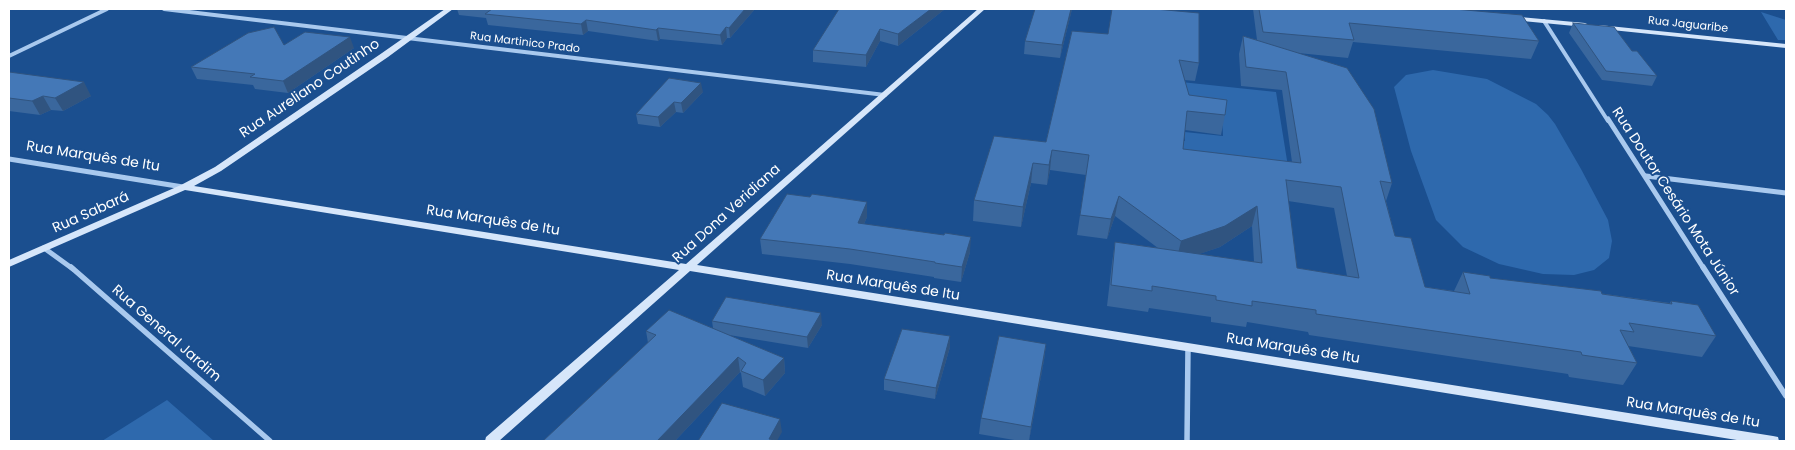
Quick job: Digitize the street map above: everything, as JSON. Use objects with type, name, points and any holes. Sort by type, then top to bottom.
[{"type":"street","points":[[9,56],[107,9]]},
{"type":"street","name":"Rua Martinico Prado","points":[[164,9],[885,95]]},
{"type":"street","name":"Rua Aureliano Coutinho","points":[[184,187],[218,169],[448,9]]},
{"type":"street","name":"Rua Dona Veridiana","points":[[491,441],[982,9]]},
{"type":"street","name":"Rua Jaguaribe","points":[[1501,17],[1786,46]]},
{"type":"street","name":"Rua Doutor Cesário Mota Júnior","points":[[1544,21],[1646,176],[1786,396]]},
{"type":"street","name":"Rua Marquês de Itu","points":[[9,159],[1773,441]]},
{"type":"street","points":[[1646,176],[1786,193]]},
{"type":"street","name":"Rua Sabará","points":[[9,264],[184,187]]},
{"type":"street","name":"Rua General Jardim","points":[[44,248],[63,260],[270,441]]},
{"type":"street","points":[[1187,441],[1188,348]]},
{"type":"shaded area","points":[[1761,12],[1786,20],[1786,40],[1778,40]]},
{"type":"shaded area","points":[[1433,70],[1487,79],[1536,104],[1548,115],[1581,169],[1608,220],[1612,241],[1609,258],[1594,270],[1574,275],[1543,274],[1499,264],[1463,247],[1436,220],[1411,151],[1394,87],[1406,75]]},
{"type":"shaded area","points":[[1162,80],[1276,92],[1290,179],[1157,163],[1158,138],[1185,141],[1185,132],[1223,136],[1222,114]]},
{"type":"shaded area","points":[[167,400],[214,441],[102,441]]},
{"type":"building","points":[[492,9],[745,9],[729,28],[726,27],[720,35],[658,28],[656,30],[586,20],[581,24],[485,14]]},
{"type":"building","points":[[839,9],[931,9],[898,34],[880,29],[866,55],[813,50]]},
{"type":"building","points":[[1035,9],[1071,9],[1062,45],[1025,41]]},
{"type":"building","points":[[1112,9],[1155,9],[1199,13],[1199,63],[1179,60],[1189,95],[1227,100],[1225,115],[1187,111],[1183,149],[1301,163],[1286,72],[1246,67],[1243,36],[1347,68],[1374,109],[1392,183],[1380,181],[1395,236],[1411,238],[1425,287],[1470,294],[1463,272],[1490,276],[1490,278],[1601,291],[1602,294],[1672,304],[1671,301],[1698,305],[1716,336],[1629,323],[1634,332],[1620,330],[1637,363],[1582,355],[1581,352],[1316,314],[1316,310],[1252,301],[1252,306],[1216,300],[1216,296],[1152,286],[1152,291],[1111,285],[1115,242],[1262,263],[1257,206],[1225,226],[1181,241],[1119,196],[1111,219],[1080,215],[1089,155],[1052,150],[1049,165],[1033,163],[1023,207],[974,200],[994,136],[1046,142],[1072,31],[1108,34]],"holes":[[[1286,180],[1341,187],[1359,278],[1297,268]]]},
{"type":"building","points":[[1259,9],[1454,9],[1522,15],[1539,41],[1349,23],[1354,40],[1263,32]]},
{"type":"building","points":[[1573,23],[1614,27],[1632,51],[1637,51],[1657,76],[1606,71]]},
{"type":"building","points":[[274,27],[284,45],[305,32],[350,37],[283,81],[250,77],[255,74],[191,67],[248,33]]},
{"type":"building","points":[[9,72],[84,82],[55,98],[43,96],[32,101],[9,98]]},
{"type":"building","points":[[669,78],[701,83],[681,103],[674,102],[658,117],[636,114]]},
{"type":"building","points":[[787,194],[810,197],[812,194],[867,202],[858,223],[971,237],[962,267],[850,249],[760,239]]},
{"type":"building","points":[[726,297],[821,313],[807,337],[712,321]]},
{"type":"building","points":[[669,310],[784,358],[763,380],[741,371],[746,363],[738,357],[657,441],[543,441],[656,335],[646,331]]},
{"type":"building","points":[[902,329],[950,336],[936,388],[884,379]]},
{"type":"building","points":[[999,336],[1046,344],[1031,427],[981,418]]},
{"type":"building","points":[[722,403],[780,419],[769,439],[782,441],[698,441]]}]
